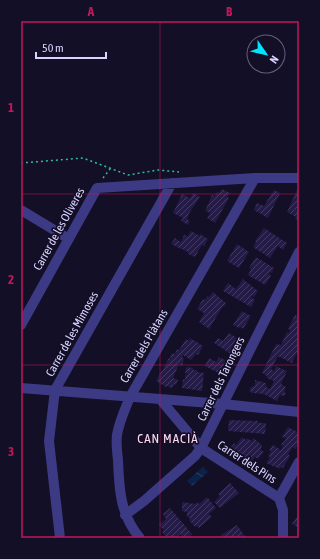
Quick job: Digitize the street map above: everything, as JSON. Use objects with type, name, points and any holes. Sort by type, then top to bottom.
[{"type":"street","points":[[172,183],[255,178],[299,178]]},
{"type":"street","name":"Carrer dels Plàtans","points":[[140,538],[125,514],[121,503],[117,436],[120,420],[130,397],[255,178]]},
{"type":"street","name":"Carrer de les Oliveres","points":[[21,325],[97,188],[172,183]]},
{"type":"street","name":"Carrer de les Mimoses","points":[[60,538],[49,441],[55,390],[172,183]]},
{"type":"street","points":[[21,210],[69,239]]},
{"type":"street","name":"Carrer dels Tarongers","points":[[125,514],[144,501],[195,456],[201,448],[299,252]]},
{"type":"street","points":[[21,388],[223,404],[299,412]]},
{"type":"street","name":"Carrer dels Pins","points":[[160,399],[201,448],[279,498],[283,510],[283,538]]},
{"type":"street","points":[[279,498],[299,462]]},
{"type":"path","points":[[21,163],[83,158],[128,175],[158,170],[184,173]]},
{"type":"water","points":[[203,467],[208,472],[192,486],[187,481]]},
{"type":"building","points":[[222,189],[230,193],[227,197],[229,198],[215,223],[207,218],[210,213],[205,211],[212,195],[215,196],[217,192],[219,193]]},
{"type":"building","points":[[274,190],[280,193],[268,218],[254,210],[257,203],[264,206]]},
{"type":"building","points":[[297,190],[299,191],[298,220],[295,219],[296,217],[287,212]]},
{"type":"building","points":[[193,193],[200,197],[188,215],[187,219],[190,221],[188,225],[181,221],[183,218],[173,213],[182,194],[190,198]]},
{"type":"building","points":[[264,228],[287,243],[283,250],[278,246],[270,258],[253,247],[256,242],[255,241]]},
{"type":"building","points":[[191,231],[208,239],[204,246],[202,245],[195,257],[171,244],[175,238],[181,242],[184,235],[188,236]]},
{"type":"building","points":[[237,244],[249,252],[239,268],[227,261]]},
{"type":"building","points":[[256,257],[274,268],[272,273],[270,272],[269,274],[271,276],[265,285],[248,275],[251,269],[249,268]]},
{"type":"building","points":[[243,279],[258,291],[254,297],[251,296],[255,300],[251,307],[223,291],[228,283],[236,289]]},
{"type":"building","points":[[213,292],[226,303],[209,329],[199,322],[204,313],[197,309],[203,299],[205,300]]},
{"type":"building","points":[[242,311],[251,316],[243,329],[233,325]]},
{"type":"building","points":[[295,315],[299,317],[299,348],[292,363],[278,356],[271,369],[274,371],[276,366],[287,371],[281,384],[286,387],[284,392],[286,393],[284,396],[280,395],[277,401],[264,394],[252,393],[250,388],[255,385],[255,380],[266,383],[266,387],[270,389],[274,381],[267,378],[267,376],[262,373],[276,344],[281,345],[287,332],[289,333],[290,330],[288,329]]},
{"type":"building","points":[[229,333],[240,340],[232,355],[214,343],[218,338],[223,341]]},
{"type":"building","points":[[190,338],[203,346],[198,355],[196,354],[191,360],[183,355],[182,357],[184,359],[182,366],[179,364],[173,378],[178,380],[176,385],[174,384],[172,388],[166,387],[156,381],[169,358],[171,359],[170,357],[172,353],[175,354],[177,349],[179,350],[186,339],[189,341]]},
{"type":"building","points":[[219,357],[228,362],[226,367],[223,366],[221,371],[223,372],[222,375],[205,366],[209,358],[216,362]]},
{"type":"building","points":[[186,367],[193,368],[193,370],[197,370],[197,372],[204,373],[202,391],[182,388],[183,379],[185,380],[185,374],[187,375],[187,373],[185,373]]},
{"type":"building","points":[[229,420],[258,421],[258,423],[266,423],[265,434],[228,431]]},
{"type":"building","points":[[288,427],[299,433],[299,443],[295,449],[293,447],[288,454],[290,456],[283,468],[281,467],[280,469],[266,463],[270,457],[268,456],[271,451],[269,450],[273,445],[281,450],[283,446],[281,445],[286,438],[282,437]]},
{"type":"building","points":[[242,437],[246,440],[247,438],[252,441],[253,438],[262,445],[261,450],[264,452],[258,459],[255,457],[252,461],[250,460],[248,462],[230,449],[234,443],[236,445]]},
{"type":"building","points":[[230,483],[239,493],[220,508],[214,502],[220,496],[218,494]]},
{"type":"building","points":[[207,497],[216,508],[209,514],[212,517],[199,528],[197,526],[195,527],[189,520],[190,518],[187,517],[187,512],[182,511],[182,502],[195,504],[197,502],[199,504]]},
{"type":"building","points":[[170,508],[192,534],[187,538],[183,538],[180,534],[177,537],[179,538],[167,538],[162,532],[164,530],[159,525],[166,519],[163,514]]},
{"type":"building","points":[[298,515],[299,534],[297,531],[298,527],[292,524]]},
{"type":"building","points":[[237,525],[246,538],[223,538],[221,535]]},
{"type":"district","name":"CAN MACIÀ","points":[[168,438]]}]
